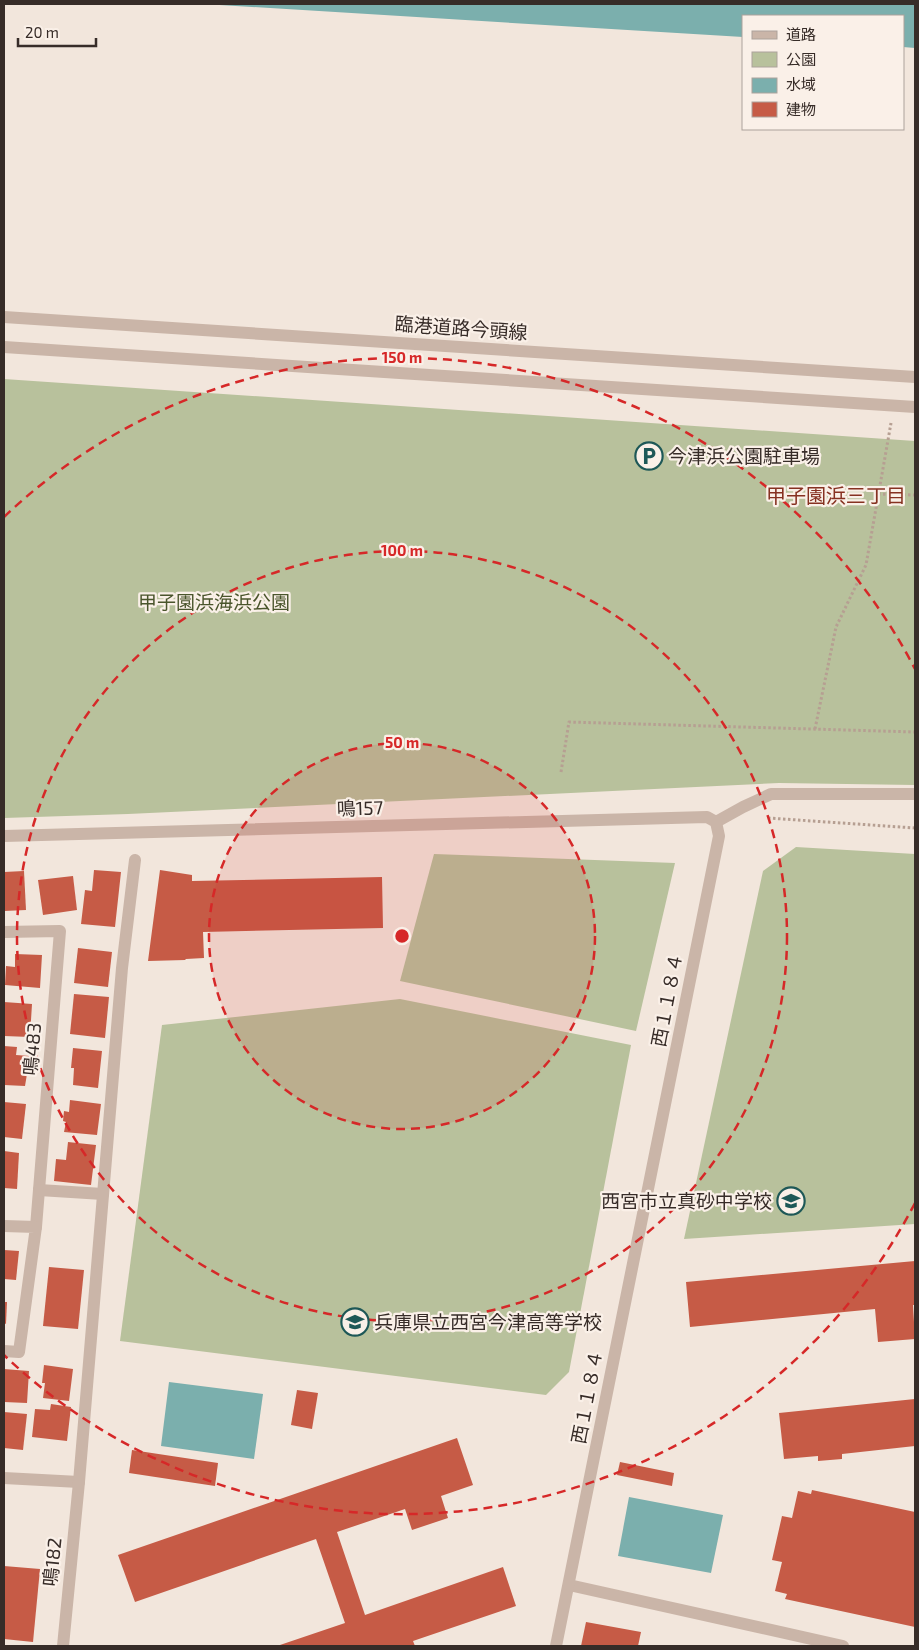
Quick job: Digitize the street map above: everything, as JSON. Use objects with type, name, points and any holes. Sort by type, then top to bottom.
[{"type":"street","name":"臨港道路今頭線","points":[[4,317],[915,377]]},
{"type":"street","points":[[4,347],[915,407]]},
{"type":"street","points":[[716,822],[771,794],[915,794]]},
{"type":"street","name":"鳴157","points":[[4,836],[707,817],[716,822]]},
{"type":"street","name":"西１１８４","points":[[556,1646],[717,846],[716,822]]},
{"type":"street","name":"鳴182","points":[[63,1646],[79,1482],[122,968],[135,860]]},
{"type":"street","name":"鳴483","points":[[4,932],[60,930],[36,1227],[19,1352],[4,1351]]},
{"type":"street","points":[[39,1190],[103,1194]]},
{"type":"street","points":[[4,1226],[36,1227]]},
{"type":"street","points":[[4,1478],[79,1482]]},
{"type":"street","points":[[569,1585],[843,1646]]},
{"type":"path","points":[[815,729],[836,627],[866,565],[894,405]]},
{"type":"path","points":[[878,494],[915,495]]},
{"type":"path","points":[[561,772],[569,722],[915,732]]},
{"type":"path","points":[[743,807],[760,817],[915,828]]},
{"type":"green space","name":"甲子園浜海浜公園","points":[[4,379],[915,441],[915,785],[779,783],[128,814],[4,818]]},
{"type":"green space","points":[[796,847],[915,854],[915,1224],[684,1239],[763,871]]},
{"type":"green space","points":[[434,854],[675,863],[636,1031],[400,981]]},
{"type":"green space","points":[[400,999],[631,1045],[569,1372],[546,1395],[120,1341],[162,1025]]},
{"type":"water","points":[[203,4],[915,4],[915,48],[904,47],[904,15],[742,15],[742,37]]},
{"type":"water","points":[[169,1382],[263,1394],[254,1459],[161,1446]]},
{"type":"water","points":[[629,1497],[723,1515],[711,1573],[618,1556]]},
{"type":"building","points":[[94,870],[121,872],[115,927],[81,924],[85,890],[92,891]]},
{"type":"building","points":[[160,870],[192,875],[192,881],[382,877],[383,928],[203,932],[204,958],[148,961]]},
{"type":"building","points":[[24,871],[26,910],[4,911],[4,872]]},
{"type":"building","points":[[73,876],[77,910],[43,915],[38,880]]},
{"type":"building","points":[[78,948],[112,952],[108,987],[74,983]]},
{"type":"building","points":[[15,954],[42,955],[40,988],[5,985],[6,966],[15,967]]},
{"type":"building","points":[[74,994],[109,997],[105,1038],[70,1034]]},
{"type":"building","points":[[4,1002],[32,1004],[30,1037],[4,1036]]},
{"type":"building","points":[[4,1046],[17,1047],[16,1055],[30,1056],[25,1086],[4,1085]]},
{"type":"building","points":[[73,1048],[102,1051],[98,1088],[73,1085],[74,1068],[71,1068]]},
{"type":"building","points":[[70,1100],[101,1104],[97,1135],[64,1132],[66,1122],[63,1121],[64,1111],[69,1112]]},
{"type":"building","points":[[4,1102],[26,1104],[22,1139],[4,1137]]},
{"type":"building","points":[[68,1142],[96,1145],[91,1185],[54,1181],[56,1159],[66,1160]]},
{"type":"building","points":[[4,1151],[19,1153],[17,1189],[4,1188]]},
{"type":"building","points":[[4,1250],[19,1251],[16,1280],[4,1279]]},
{"type":"building","points":[[915,1261],[915,1305],[913,1305],[915,1339],[878,1342],[875,1309],[690,1327],[686,1282]]},
{"type":"building","points":[[49,1267],[84,1270],[78,1329],[43,1326]]},
{"type":"building","points":[[4,1302],[7,1302],[6,1324],[4,1323]]},
{"type":"building","points":[[44,1365],[73,1369],[69,1401],[43,1398],[45,1383],[42,1383]]},
{"type":"building","points":[[4,1369],[29,1371],[27,1403],[4,1402]]},
{"type":"building","points":[[297,1390],[318,1393],[312,1429],[291,1425]]},
{"type":"building","points":[[915,1399],[915,1446],[842,1454],[842,1459],[818,1461],[818,1456],[784,1459],[779,1413]]},
{"type":"building","points":[[51,1404],[71,1407],[67,1441],[32,1437],[35,1409],[50,1410]]},
{"type":"building","points":[[4,1412],[27,1414],[23,1450],[4,1448]]},
{"type":"building","points":[[457,1438],[473,1485],[441,1496],[448,1518],[412,1530],[405,1509],[337,1532],[365,1615],[503,1567],[516,1606],[413,1641],[415,1646],[277,1646],[345,1623],[316,1539],[135,1602],[118,1555]]},
{"type":"building","points":[[132,1450],[218,1463],[215,1486],[129,1473]]},
{"type":"building","points":[[620,1462],[674,1473],[672,1486],[617,1475]]},
{"type":"building","points":[[812,1490],[915,1512],[915,1627],[785,1599],[787,1594],[775,1591],[782,1562],[772,1560],[782,1516],[792,1518],[798,1491],[811,1494]]},
{"type":"building","points":[[4,1566],[40,1569],[33,1642],[4,1639]]},
{"type":"building","points":[[586,1622],[641,1632],[638,1646],[581,1646]]},
{"type":"place","name":"今津浜公園駐車場","points":[[649,456]]},
{"type":"place","name":"西宮市立真砂中学校","points":[[791,1201]]},
{"type":"place","name":"兵庫県立西宮今津高等学校","points":[[355,1322]]},
{"type":"district","name":"甲子園浜三丁目","points":[[836,496]]}]
